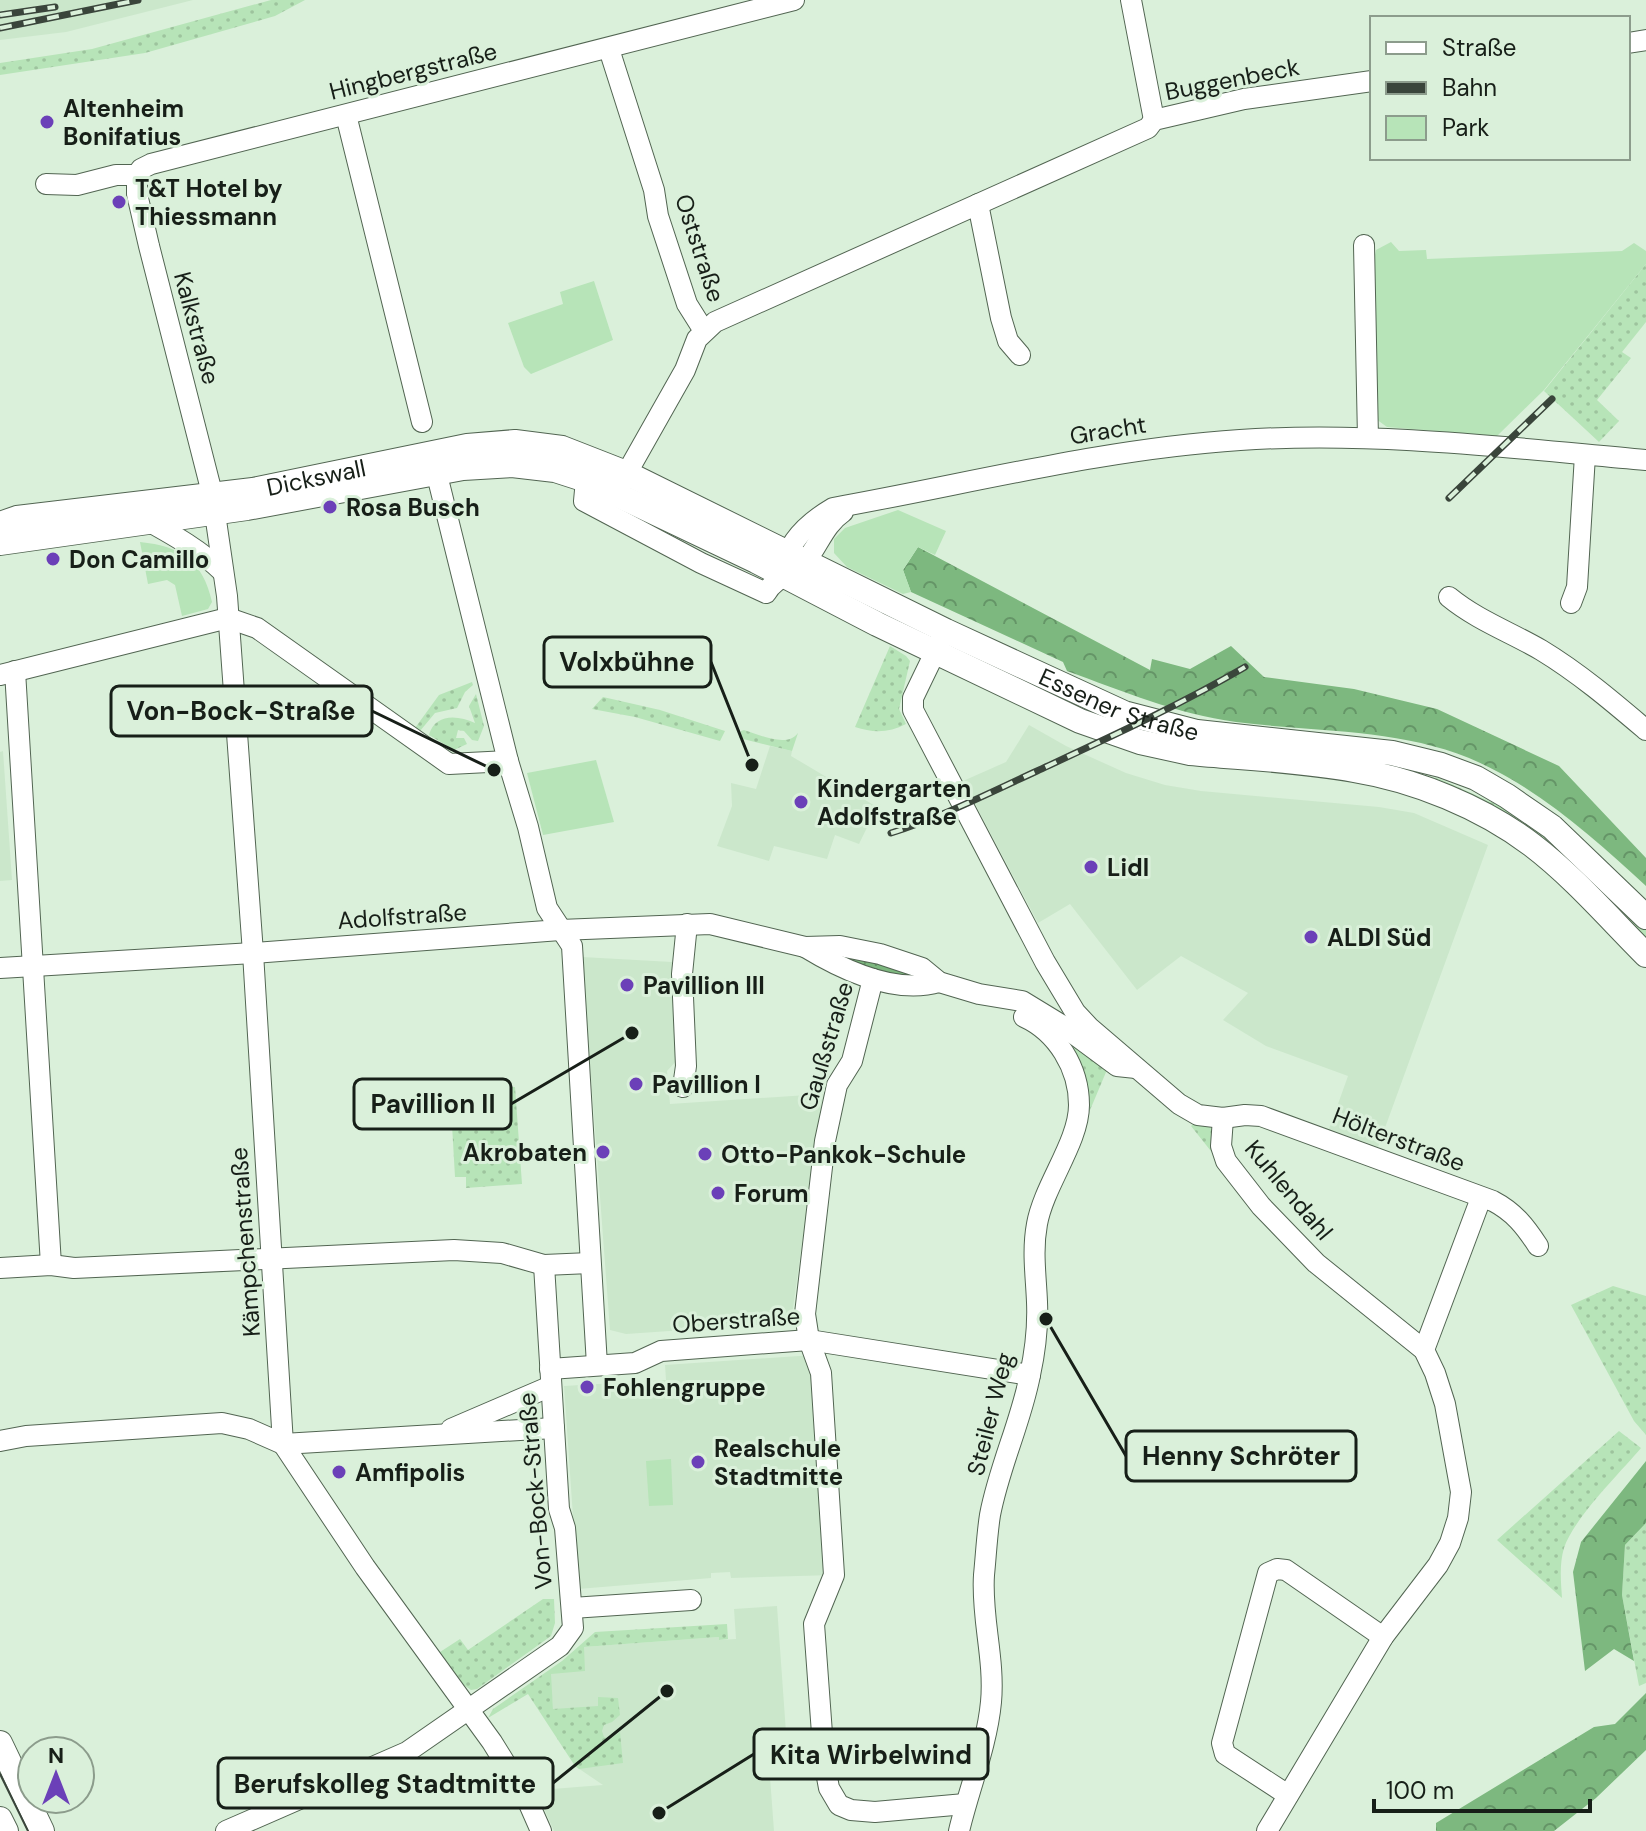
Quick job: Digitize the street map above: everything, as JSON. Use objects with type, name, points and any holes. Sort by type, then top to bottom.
[{"type":"main road","name":"Dickswall","points":[[0,543],[148,521],[213,503],[434,463],[494,442],[532,443],[581,454],[620,484]]},
{"type":"main road","name":"Dickswall","points":[[434,463],[532,466],[586,480]]},
{"type":"main road","name":"Essener Straße","points":[[586,480],[620,484],[792,563],[940,641],[1080,721],[1140,742],[1190,753],[1353,769],[1438,794],[1485,816],[1531,844],[1569,877],[1646,955]]},
{"type":"main road","name":"Dickswall","points":[[6,520],[213,503]]},
{"type":"main road","name":"Essener Straße","points":[[940,641],[1148,720],[1197,732],[1392,753],[1441,765],[1476,778],[1552,827],[1646,917]]},
{"type":"main road","points":[[0,1743],[42,1831]]},
{"type":"main road","points":[[0,1819],[6,1831]]},
{"type":"street","name":"Hingbergstraße","points":[[46,184],[77,185],[116,175],[137,175],[151,164],[794,0]]},
{"type":"street","points":[[1131,0],[1154,120]]},
{"type":"street","name":"Oststraße","points":[[609,49],[687,304],[704,331],[697,339],[669,400],[620,484]]},
{"type":"street","name":"Buggenbeck","points":[[704,331],[715,322],[1148,128],[1154,120],[1244,99],[1370,81]]},
{"type":"street","points":[[346,115],[422,422]]},
{"type":"street","name":"Kalkstraße","points":[[137,175],[137,194],[149,246],[213,503]]},
{"type":"street","points":[[978,204],[1001,318],[1008,341],[1020,355]]},
{"type":"street","points":[[1364,245],[1368,438]]},
{"type":"street","name":"Gracht","points":[[792,563],[815,518],[833,508],[1102,456],[1172,446],[1242,440],[1368,438],[1646,460]]},
{"type":"street","points":[[1571,603],[1577,587],[1585,455]]},
{"type":"street","points":[[434,463],[547,908],[572,946],[597,1365]]},
{"type":"street","points":[[586,480],[584,501],[701,563],[766,593],[792,563]]},
{"type":"street","name":"Kämpchenstraße","points":[[213,503],[228,618],[253,953],[283,1444]]},
{"type":"street","points":[[148,521],[186,542],[223,572]]},
{"type":"street","points":[[1449,597],[1470,614],[1540,650],[1602,693],[1646,730]]},
{"type":"street","points":[[51,1265],[32,966],[8,673],[228,618],[257,628],[449,764],[508,761]]},
{"type":"street","points":[[940,641],[913,698],[913,710],[1064,995],[1089,1027],[1188,1109],[1198,1115],[1223,1118]]},
{"type":"street","points":[[683,1087],[686,1066],[682,974],[687,924]]},
{"type":"street","name":"Adolfstraße","points":[[0,968],[560,930],[710,924],[805,947],[840,946],[880,954],[922,968],[939,982],[979,994],[1022,1001],[1117,1066],[1136,1068]]},
{"type":"street","name":"Adolfstraße","points":[[805,947],[834,965],[873,979],[914,987],[939,982]]},
{"type":"street","name":"Gaußstraße","points":[[873,979],[852,1061],[837,1085],[825,1141],[805,1314],[809,1340],[821,1373],[834,1575],[814,1624],[824,1761],[829,1788],[839,1805],[851,1810],[875,1812],[965,1804]]},
{"type":"street","name":"Steiler Weg","points":[[965,1804],[991,1702],[983,1603],[990,1513],[1030,1375],[1038,1306],[1033,1256],[1037,1221],[1077,1124],[1077,1087],[1059,1045],[1033,1021],[992,1006],[979,994]]},
{"type":"street","name":"Hölterstraße","points":[[1223,1118],[1261,1116],[1481,1198],[1515,1215],[1538,1246]]},
{"type":"street","name":"Kuhlendahl","points":[[1223,1118],[1221,1146],[1226,1161],[1261,1206],[1316,1263],[1424,1350],[1445,1404],[1461,1492],[1458,1518],[1450,1543],[1438,1565],[1383,1637],[1267,1831]]},
{"type":"street","points":[[1424,1350],[1481,1198]]},
{"type":"street","points":[[0,1268],[51,1265],[74,1268],[454,1250],[502,1253],[544,1265],[590,1263]]},
{"type":"street","points":[[544,1265],[551,1377]]},
{"type":"street","name":"Oberstraße","points":[[440,1433],[551,1377],[597,1365],[635,1363],[661,1351],[809,1340],[1030,1375]]},
{"type":"street","name":"Von-Bock-Straße","points":[[226,1831],[407,1752],[560,1646],[573,1628],[565,1528],[559,1509],[551,1377]]},
{"type":"street","points":[[0,1441],[26,1436],[222,1423],[249,1429],[283,1444],[554,1428]]},
{"type":"street","points":[[283,1444],[365,1567],[468,1708],[526,1797],[541,1831]]},
{"type":"street","points":[[1288,1795],[1225,1754],[1222,1743],[1268,1573],[1277,1569],[1286,1570],[1383,1637]]},
{"type":"street","name":"Von-Bock-Straße","points":[[572,1608],[691,1600]]},
{"type":"street","points":[[959,1831],[965,1804]]},
{"type":"shaded area","points":[[0,0],[193,0],[66,32],[0,40]]},
{"type":"shaded area","points":[[1029,725],[1066,746],[1126,773],[1165,785],[1414,813],[1488,845],[1378,1147],[1329,1129],[1348,1076],[1266,1046],[1223,1020],[1248,993],[1181,956],[1137,990],[1070,904],[1038,923],[963,781],[1006,762]]},
{"type":"shaded area","name":"Kindergarten Adolfstraße","points":[[770,746],[792,751],[791,756],[877,807],[859,844],[835,835],[827,859],[774,846],[769,861],[717,846],[732,806],[731,783],[756,789]]},
{"type":"shaded area","points":[[3,751],[12,880],[0,881],[0,752]]},
{"type":"shaded area","name":"Otto-Pankok-Schule","points":[[582,957],[672,962],[678,1059],[667,1071],[670,1104],[823,1094],[792,1315],[784,1323],[626,1334],[610,1330]]},
{"type":"shaded area","name":"Realschule Stadtmitte","points":[[814,1355],[834,1575],[731,1578],[730,1572],[711,1573],[711,1578],[578,1589],[564,1386],[666,1380],[665,1365]]},
{"type":"shaded area","points":[[777,1606],[789,1775],[770,1777],[774,1831],[554,1831],[538,1795],[552,1789],[603,1785],[575,1766],[553,1709],[550,1674],[584,1647],[719,1637],[720,1640],[736,1639],[734,1609]]},
{"type":"green space","points":[[271,0],[305,0],[275,16],[145,53],[0,75],[0,63],[92,49]]},
{"type":"green space","points":[[1391,242],[1399,251],[1426,250],[1427,259],[1622,251],[1634,243],[1646,251],[1646,264],[1544,390],[1497,436],[1387,427],[1376,419],[1372,270],[1376,250]]},
{"type":"green space","points":[[1646,264],[1646,322],[1622,352],[1631,358],[1597,400],[1619,421],[1599,442],[1544,391]]},
{"type":"green space","points":[[594,281],[613,340],[531,374],[524,367],[508,323],[563,304],[560,292]]},
{"type":"green space","points":[[898,510],[946,531],[935,555],[918,547],[903,570],[911,592],[903,594],[847,567],[834,553],[834,539],[845,528]]},
{"type":"green space","points":[[140,542],[167,547],[188,558],[203,576],[208,588],[212,602],[208,609],[182,616],[175,585],[167,580],[148,584]]},
{"type":"green space","points":[[918,547],[1150,670],[1152,659],[1190,669],[1231,646],[1264,677],[1354,689],[1437,709],[1559,766],[1646,858],[1646,886],[1541,798],[1469,758],[1441,748],[1384,736],[1214,718],[1150,701],[1067,671],[1063,662],[911,592],[903,570]]},
{"type":"green space","points":[[890,646],[910,661],[899,709],[906,724],[881,731],[855,727]]},
{"type":"green space","points":[[472,682],[457,708],[435,713],[420,731],[415,728],[439,695]]},
{"type":"green space","points":[[476,694],[484,726],[478,741],[458,730],[456,738],[464,738],[467,744],[454,750],[429,735],[442,719],[461,718],[475,723],[469,706]]},
{"type":"green space","points":[[603,697],[660,710],[725,731],[720,741],[635,717],[592,709]]},
{"type":"green space","points":[[744,730],[780,740],[787,740],[798,733],[792,751],[739,738]]},
{"type":"green space","points":[[596,760],[614,822],[543,835],[527,773]]},
{"type":"green space","points":[[1398,768],[1440,779],[1533,821],[1646,928],[1646,943],[1627,923]]},
{"type":"green space","points":[[843,951],[918,976],[873,975],[838,953]]},
{"type":"green space","points":[[1080,1043],[1109,1065],[1085,1122],[1068,1046]]},
{"type":"green space","points":[[515,1087],[522,1184],[466,1188],[466,1177],[455,1177],[450,1090]]},
{"type":"green space","points":[[1198,1121],[1213,1130],[1214,1155],[1191,1126]]},
{"type":"green space","points":[[1613,1286],[1646,1296],[1646,1435],[1634,1421],[1571,1305]]},
{"type":"green space","points":[[1619,1431],[1641,1448],[1587,1510],[1569,1536],[1561,1561],[1562,1598],[1497,1540]]},
{"type":"green space","points":[[671,1459],[673,1505],[649,1506],[646,1461]]},
{"type":"green space","points":[[1646,1461],[1646,1523],[1625,1545],[1622,1595],[1634,1661],[1614,1649],[1585,1671],[1573,1572],[1581,1542]]},
{"type":"green space","points":[[1646,1523],[1646,1683],[1639,1686],[1622,1595],[1625,1545]]},
{"type":"green space","points":[[543,1599],[554,1599],[555,1623],[551,1636],[477,1689],[471,1690],[464,1685],[440,1652],[460,1639],[468,1650]]},
{"type":"green space","points":[[727,1624],[728,1639],[719,1640],[719,1637],[584,1647],[585,1671],[551,1674],[553,1709],[598,1706],[598,1697],[618,1698],[620,1715],[604,1725],[602,1731],[604,1737],[610,1739],[620,1732],[623,1763],[579,1769],[528,1694],[488,1718],[493,1709],[562,1661],[595,1632]]},
{"type":"green space","points":[[1646,1693],[1646,1750],[1596,1798],[1554,1831],[1436,1831],[1436,1823],[1594,1727],[1615,1724]]},
{"type":"tram line","points":[[0,1774],[28,1831]]},
{"type":"railway","points":[[0,28],[138,0]]},
{"type":"railway","points":[[0,15],[55,7]]},
{"type":"railway","points":[[1449,498],[1552,399]]},
{"type":"railway","points":[[891,833],[929,820],[1090,746],[1245,667]]},
{"type":"place","name":"Altenheim Bonifatius","points":[[47,122]]},
{"type":"place","name":"T&T Hotel by Thiessmann","points":[[119,202]]},
{"type":"place","name":"Rosa Busch","points":[[330,507]]},
{"type":"place","name":"Don Camillo","points":[[53,559]]},
{"type":"place","name":"Volxbühne","points":[[752,765]]},
{"type":"place","name":"Von-Bock-Straße","points":[[494,770]]},
{"type":"place","name":"Kindergarten Adolfstraße","points":[[801,802]]},
{"type":"place","name":"Lidl","points":[[1091,867]]},
{"type":"place","name":"ALDI Süd","points":[[1311,937]]},
{"type":"place","name":"Pavillion III","points":[[627,985]]},
{"type":"place","name":"Pavillion II","points":[[632,1033]]},
{"type":"place","name":"Pavillion I","points":[[636,1084]]},
{"type":"place","name":"Akrobaten","points":[[603,1152]]},
{"type":"place","name":"Otto-Pankok-Schule","points":[[705,1154]]},
{"type":"place","name":"Forum","points":[[718,1193]]},
{"type":"place","name":"Henny Schröter","points":[[1046,1319]]},
{"type":"place","name":"Fohlengruppe","points":[[587,1387]]},
{"type":"place","name":"Realschule Stadtmitte","points":[[698,1462]]},
{"type":"place","name":"Amfipolis","points":[[339,1472]]},
{"type":"place","name":"Berufskolleg Stadtmitte","points":[[667,1691]]},
{"type":"place","name":"Kita Wirbelwind","points":[[659,1813]]}]
